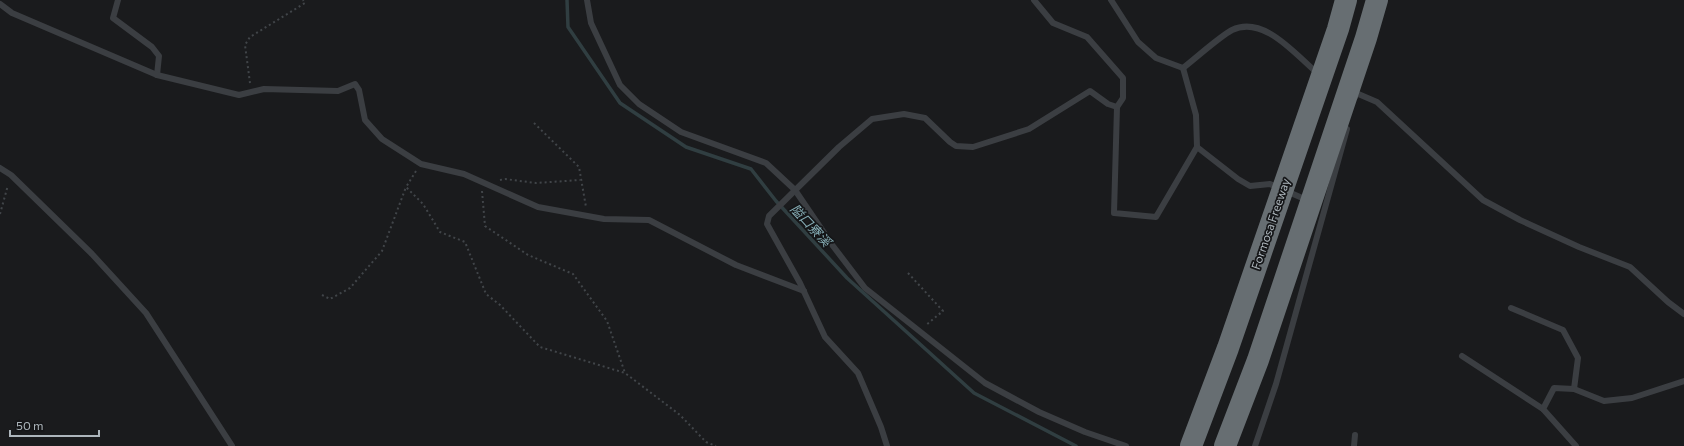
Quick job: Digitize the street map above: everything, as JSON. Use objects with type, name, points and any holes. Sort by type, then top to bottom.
[{"type":"highway","name":"Formosa Freeway","points":[[1190,446],[1228,348],[1338,29],[1346,0]]},
{"type":"highway","points":[[1224,446],[1260,352],[1366,38],[1377,0]]},
{"type":"lane","points":[[118,0],[113,18],[152,47],[159,56],[157,75]]},
{"type":"lane","points":[[587,0],[591,23],[620,85],[639,104],[681,132],[766,163],[795,190],[833,246],[865,288],[985,383],[1039,412],[1084,432],[1126,446]]},
{"type":"lane","points":[[1034,0],[1053,23],[1087,37],[1123,78],[1123,98],[1117,106],[1114,213],[1156,218],[1197,147],[1196,115],[1183,68]]},
{"type":"lane","points":[[1111,0],[1138,42],[1156,58],[1183,68]]},
{"type":"lane","points":[[0,4],[12,13],[157,75],[239,95],[264,89],[338,91],[355,84],[359,90],[365,120],[382,139],[421,164],[464,174],[538,207],[604,219],[649,220],[736,265],[804,292]]},
{"type":"lane","points":[[1183,68],[1232,30],[1250,27],[1271,33],[1315,71]]},
{"type":"lane","points":[[888,446],[858,374],[825,337],[785,253],[767,224],[769,216],[839,147],[872,119],[904,114],[925,118],[956,146],[973,146],[1029,129],[1090,91],[1108,104],[1117,106]]},
{"type":"lane","points":[[1354,100],[1356,93],[1377,102],[1483,200],[1540,229],[1630,267],[1668,302],[1684,314]]},
{"type":"lane","points":[[1255,446],[1276,384],[1348,123]]},
{"type":"lane","points":[[1197,147],[1238,179],[1250,186],[1270,184],[1325,207]]},
{"type":"lane","points":[[0,168],[11,175],[92,254],[146,313],[232,446]]},
{"type":"lane","points":[[1511,308],[1563,330],[1578,358],[1574,389]]},
{"type":"lane","points":[[1462,356],[1543,408],[1576,446]]},
{"type":"lane","points":[[1543,408],[1554,388],[1574,389],[1604,401],[1632,398],[1684,381]]},
{"type":"lane","points":[[1677,384],[1684,386]]},
{"type":"lane","points":[[1354,446],[1355,435]]},
{"type":"path","points":[[251,92],[245,45],[250,37],[306,3],[303,0]]},
{"type":"path","points":[[534,124],[579,167],[580,180],[588,216]]},
{"type":"path","points":[[322,295],[330,298],[350,288],[382,251],[406,187],[421,164]]},
{"type":"path","points":[[0,214],[11,175]]},
{"type":"path","points":[[580,180],[536,183],[505,179],[487,184],[481,192],[484,226],[528,255],[573,274],[608,321],[626,373]]},
{"type":"path","points":[[406,187],[424,204],[440,232],[465,242],[486,294],[540,347],[626,373],[680,415],[706,442],[716,446]]},
{"type":"path","points":[[908,273],[943,311],[919,330]]},
{"type":"waterway","name":"隘口寮溪","points":[[567,0],[568,27],[620,103],[686,147],[751,169],[776,201],[847,278],[974,393],[1076,446]]}]
